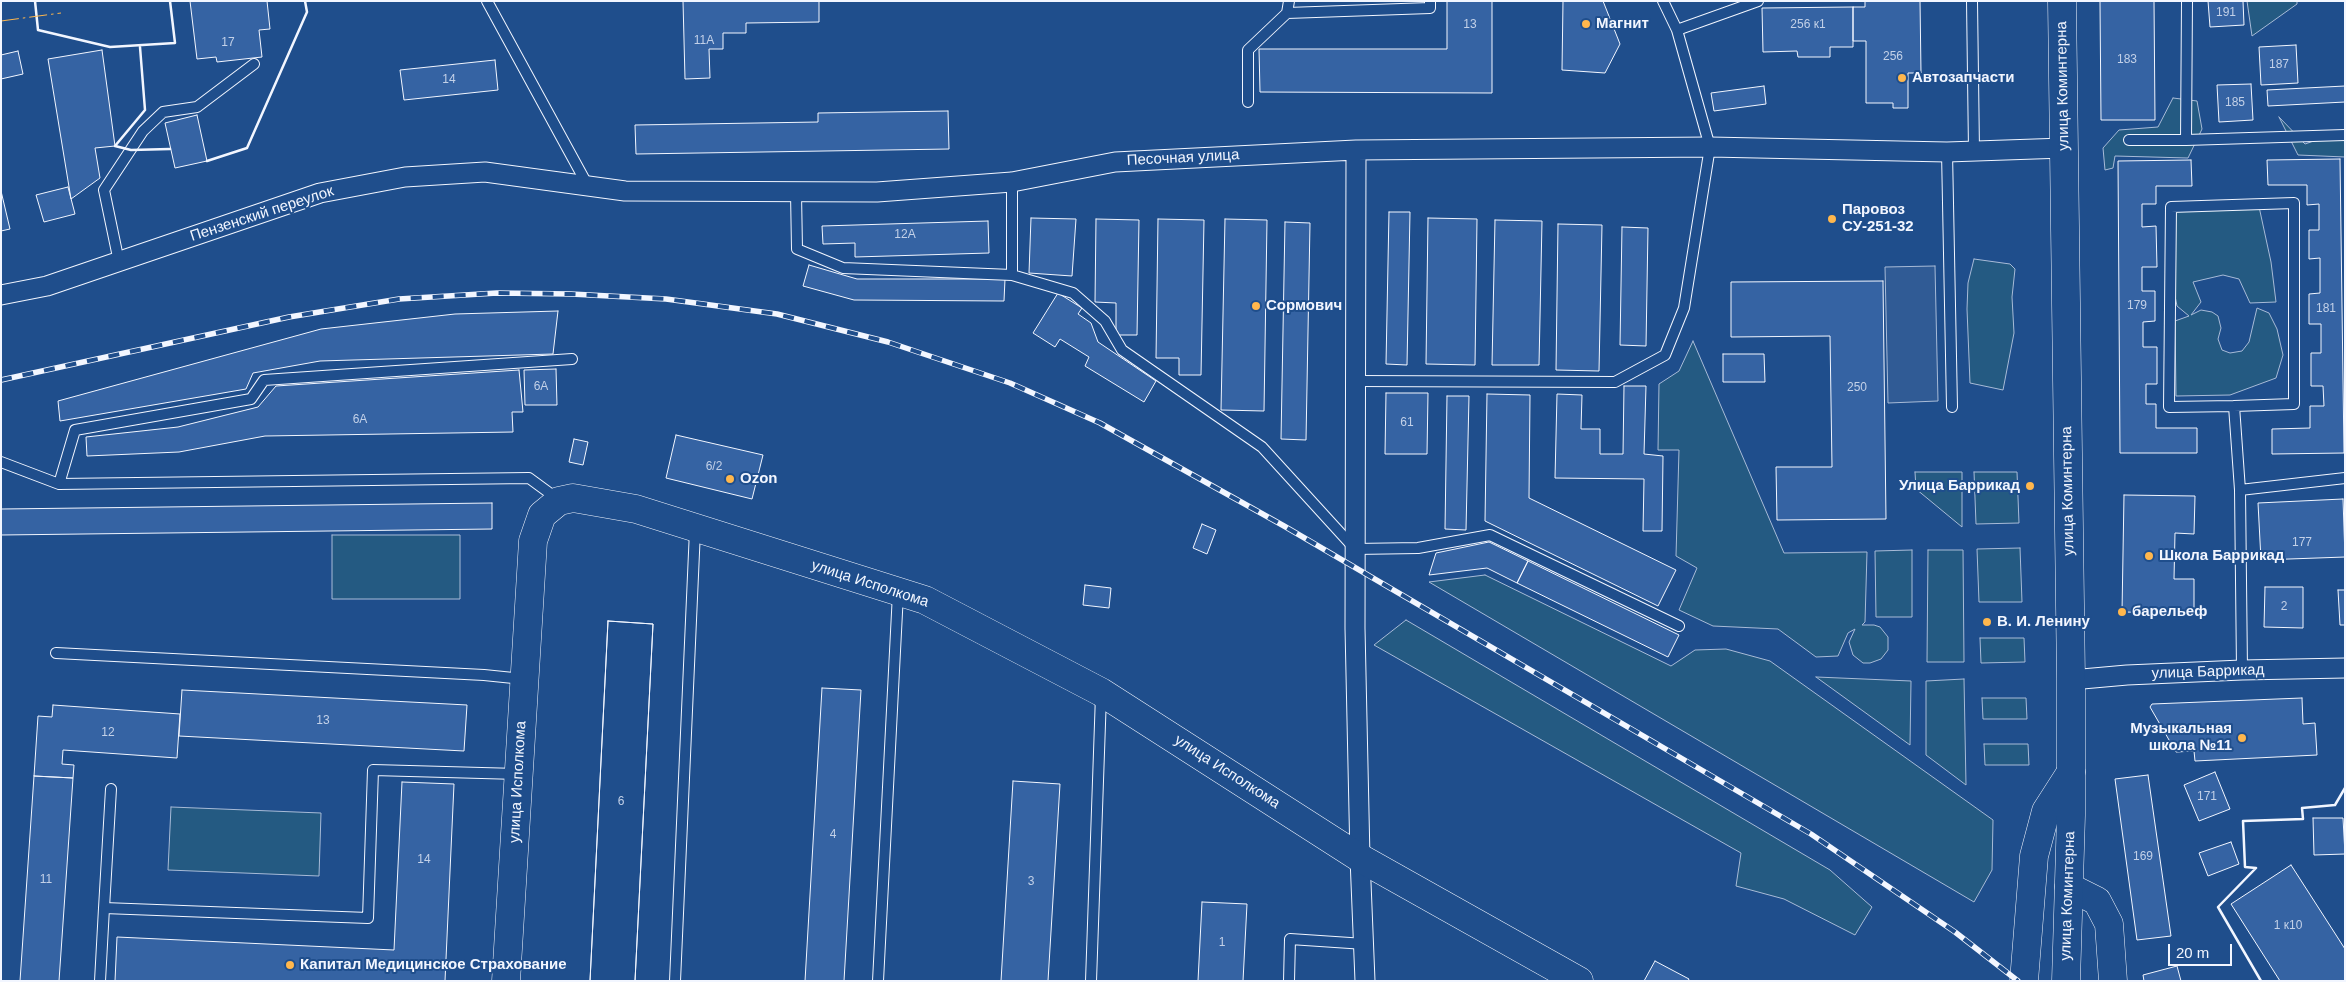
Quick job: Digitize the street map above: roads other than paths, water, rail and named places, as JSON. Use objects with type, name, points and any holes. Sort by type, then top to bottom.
[{"type":"street","name":"улица Коминтерна","points":[[2062,1],[2071,680],[2071,772],[2066,981]]},
{"type":"street","name":"Песочная улица","points":[[796,193],[877,192],[1012,182],[1115,162],[1356,150],[1710,148],[1947,152],[2064,148]]},
{"type":"street","points":[[1356,150],[1357,381],[1355,549],[1360,858],[1365,944],[1365,981]]},
{"type":"street","name":"Пензенский переулок","points":[[1,295],[47,286],[320,193],[405,176],[486,172],[625,191],[796,193]]},
{"type":"street","name":"улица Исполкома","points":[[506,981],[533,541],[542,515],[560,501],[573,498],[636,509],[924,600],[1101,692],[1360,858],[1579,981]]},
{"type":"street","name":"улица Баррикад","points":[[2071,680],[2127,675],[2242,670],[2343,671]]},
{"type":"street","points":[[2024,981],[2034,856],[2046,811],[2071,772]]},
{"type":"street","points":[[2069,887],[2097,901],[2109,924],[2113,981]]},
{"type":"lane","points":[[487,1],[588,186]]},
{"type":"lane","points":[[1248,102],[1248,50],[1287,13],[1289,1]]},
{"type":"lane","points":[[1287,13],[1430,8],[1430,1]]},
{"type":"lane","points":[[1357,381],[1615,382],[1665,355],[1684,308],[1710,148],[1677,30],[1663,1]]},
{"type":"lane","points":[[1677,30],[1758,1]]},
{"type":"lane","points":[[1972,1],[1974,151]]},
{"type":"lane","points":[[2186,140],[2188,1]]},
{"type":"lane","points":[[120,262],[104,190],[143,131],[164,112],[197,107],[254,64]]},
{"type":"lane","points":[[2129,140],[2345,135]]},
{"type":"lane","points":[[1947,152],[1952,407]]},
{"type":"lane","points":[[1012,182],[1012,275]]},
{"type":"lane","points":[[796,193],[797,249],[843,268],[1012,275],[1073,293],[1105,321],[1122,350],[1262,446],[1355,549],[1418,548],[1490,535],[1680,626]]},
{"type":"lane","points":[[2294,203],[2294,404],[2234,406],[2169,407],[2171,207],[2294,203]]},
{"type":"lane","points":[[58,484],[75,430],[250,400],[264,380],[572,359]]},
{"type":"lane","points":[[2234,406],[2240,490],[2242,670]]},
{"type":"lane","points":[[1,462],[58,484],[529,478],[560,501]]},
{"type":"lane","points":[[2240,490],[2345,478]]},
{"type":"lane","points":[[674,981],[695,528]]},
{"type":"lane","points":[[878,981],[898,592]]},
{"type":"lane","points":[[56,653],[484,675],[524,679]]},
{"type":"lane","points":[[1091,981],[1101,692]]},
{"type":"lane","points":[[104,908],[368,918],[373,770],[519,774]]},
{"type":"lane","points":[[100,981],[111,789]]},
{"type":"lane","points":[[1288,981],[1290,939],[1365,944]]},
{"type":"railway","points":[[1,380],[289,317],[399,299],[497,293],[571,294],[666,299],[777,314],[888,342],[1010,383],[1100,423],[1284,526],[1811,834],[1955,932],[2018,981]]},
{"type":"place","name":"Магнит","points":[[1586,24]]},
{"type":"place","name":"Автозапчасти","points":[[1902,78]]},
{"type":"place","name":"Паровоз СУ-251-32","points":[[1832,219]]},
{"type":"place","name":"Сормович","points":[[1256,306]]},
{"type":"place","name":"Ozon","points":[[730,479]]},
{"type":"place","name":"Улица Баррикад","points":[[2030,486]]},
{"type":"place","name":"Школа Баррикад","points":[[2149,556]]},
{"type":"place","name":"барельеф","points":[[2122,612]]},
{"type":"place","name":"В. И. Ленину","points":[[1987,622]]},
{"type":"place","name":"Музыкальная школа №11","points":[[2242,738]]},
{"type":"place","name":"Капитал Медицинское Страхование","points":[[290,965]]}]
